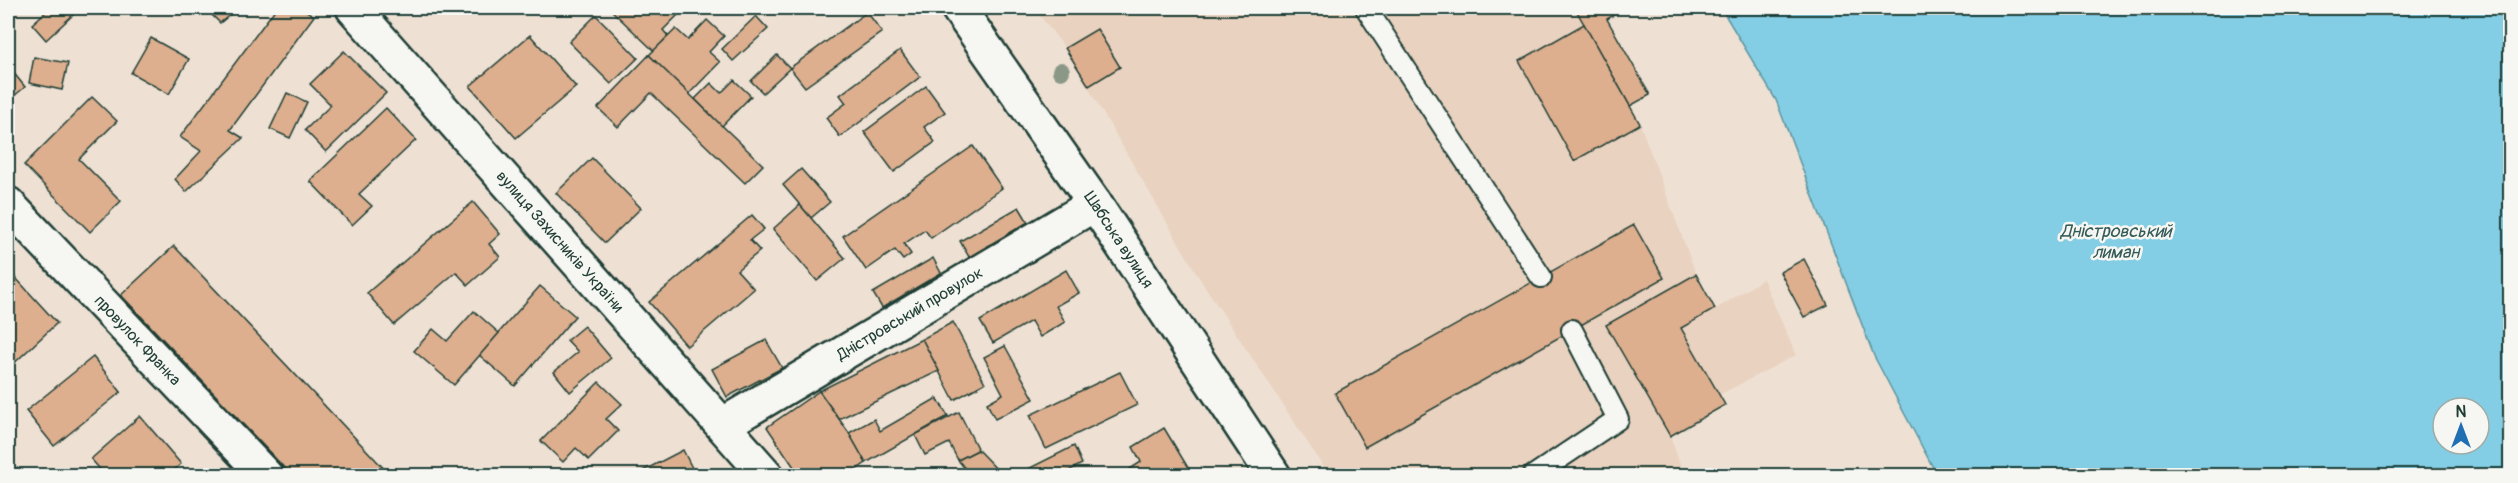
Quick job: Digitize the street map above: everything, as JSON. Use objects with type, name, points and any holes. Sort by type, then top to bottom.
[{"type":"street","name":"вулиця Захисників України","points":[[353,8],[768,476]]},
{"type":"street","name":"Шабська вулиця","points":[[958,8],[1095,204],[1274,476]]},
{"type":"street","name":"провулок Франка","points":[[8,204],[266,476]]},
{"type":"street","name":"Дністровський провулок","points":[[724,424],[1095,204]]},
{"type":"lane","points":[[1366,8],[1540,277]]},
{"type":"lane","points":[[1533,476],[1618,419],[1572,330]]},
{"type":"shaded area","points":[[1034,8],[1617,8],[1619,12],[1607,19],[1650,95],[1630,107],[1640,124],[1696,274],[1716,309],[1763,279],[1796,355],[1719,395],[1725,405],[1670,436],[1683,472],[1678,475],[1329,475],[1200,279],[1065,48]]},
{"type":"water","name":"Дністровський лиман","points":[[1721,8],[2510,8],[2510,475],[1937,475],[1874,356],[1776,100]]},
{"type":"building","points":[[50,8],[70,8],[75,13],[46,40],[32,24]]},
{"type":"building","points":[[205,8],[238,8],[220,23]]},
{"type":"building","points":[[276,8],[302,8],[314,16],[230,130],[243,138],[186,192],[175,179],[201,151],[180,137]]},
{"type":"building","points":[[609,8],[685,8],[663,30],[668,36],[654,51]]},
{"type":"building","points":[[1575,8],[1617,8],[1619,12],[1607,19],[1650,95],[1630,106]]},
{"type":"building","points":[[867,12],[882,32],[805,87],[790,68]]},
{"type":"building","points":[[596,15],[638,58],[611,84],[569,42]]},
{"type":"building","points":[[756,16],[768,29],[733,61],[722,49]]},
{"type":"building","points":[[707,20],[724,36],[709,52],[720,62],[689,94],[649,55],[676,29],[688,40]]},
{"type":"building","points":[[1584,24],[1640,124],[1574,161],[1519,61]]},
{"type":"building","points":[[1097,29],[1120,67],[1089,86],[1065,48]]},
{"type":"building","points":[[530,35],[576,87],[516,138],[470,86]]},
{"type":"building","points":[[151,38],[189,59],[169,94],[131,73]]},
{"type":"building","points":[[900,50],[920,77],[840,137],[826,118],[846,103],[840,95]]},
{"type":"building","points":[[344,51],[386,93],[326,152],[305,130],[331,105],[310,84]]},
{"type":"building","points":[[649,55],[763,165],[745,183],[651,93],[618,127],[598,108]]},
{"type":"building","points":[[777,55],[790,68],[763,93],[751,81]]},
{"type":"building","points":[[34,57],[68,63],[62,90],[29,83]]},
{"type":"building","points":[[8,66],[25,87],[8,101]]},
{"type":"building","points":[[734,80],[751,96],[722,126],[695,99],[711,83],[721,93]]},
{"type":"building","points":[[926,86],[945,112],[924,127],[935,142],[894,172],[864,132]]},
{"type":"building","points":[[287,93],[307,102],[290,138],[270,129]]},
{"type":"building","points":[[92,97],[117,121],[79,159],[121,201],[90,232],[24,165]]},
{"type":"building","points":[[386,108],[416,140],[359,194],[372,206],[352,225],[310,181]]},
{"type":"building","points":[[973,146],[1002,188],[931,238],[925,230],[904,244],[911,254],[903,260],[895,250],[866,270],[843,236]]},
{"type":"building","points":[[592,158],[641,208],[605,243],[556,193]]},
{"type":"building","points":[[801,169],[830,202],[811,218],[783,185]]},
{"type":"building","points":[[473,202],[500,234],[489,244],[500,257],[468,285],[456,272],[394,325],[367,293]]},
{"type":"building","points":[[800,205],[845,258],[817,281],[773,229]]},
{"type":"building","points":[[1019,207],[1028,222],[969,257],[960,241]]},
{"type":"building","points":[[752,215],[764,229],[750,240],[760,251],[737,270],[754,289],[687,346],[649,302]]},
{"type":"building","points":[[1634,225],[1664,278],[1365,447],[1335,393]]},
{"type":"building","points":[[174,246],[391,476],[292,476],[121,295]]},
{"type":"building","points":[[933,258],[941,273],[882,308],[873,293]]},
{"type":"building","points":[[1804,259],[1828,305],[1804,317],[1780,272]]},
{"type":"building","points":[[1066,270],[1079,293],[1056,306],[1065,322],[1040,337],[1031,321],[993,343],[980,321]]},
{"type":"building","points":[[1696,274],[1715,309],[1681,328],[1725,405],[1670,436],[1606,325]]},
{"type":"building","points":[[14,276],[57,323],[8,369],[8,281]]},
{"type":"building","points":[[540,286],[575,316],[515,386],[479,355]]},
{"type":"building","points":[[474,311],[499,333],[454,385],[414,351],[433,329],[447,341]]},
{"type":"building","points":[[953,322],[985,383],[954,400],[922,339]]},
{"type":"building","points":[[584,326],[611,358],[570,392],[554,372],[578,352],[567,340]]},
{"type":"building","points":[[922,339],[939,371],[839,419],[819,391]]},
{"type":"building","points":[[766,340],[782,368],[727,397],[712,369]]},
{"type":"building","points":[[1005,346],[1034,399],[995,419],[987,403],[1003,394],[984,357]]},
{"type":"building","points":[[93,357],[121,392],[54,446],[26,411]]},
{"type":"building","points":[[1120,372],[1137,405],[1046,449],[1030,415]]},
{"type":"building","points":[[599,382],[622,404],[606,419],[618,431],[589,460],[576,448],[563,462],[541,441]]},
{"type":"building","points":[[819,391],[849,433],[866,463],[847,476],[800,476],[767,427]]},
{"type":"building","points":[[937,398],[948,416],[866,463],[849,433],[874,419],[880,431]]},
{"type":"building","points":[[959,412],[978,450],[958,460],[949,443],[925,455],[915,435]]},
{"type":"building","points":[[140,416],[181,464],[167,476],[106,476],[91,459]]},
{"type":"building","points":[[1164,428],[1190,471],[1182,476],[1134,476],[1130,469],[1141,462],[1133,447]]},
{"type":"building","points":[[1074,446],[1082,464],[1059,476],[1029,476],[1026,470]]},
{"type":"building","points":[[683,450],[696,476],[633,476]]},
{"type":"building","points":[[978,450],[1003,476],[971,476],[958,460]]}]
